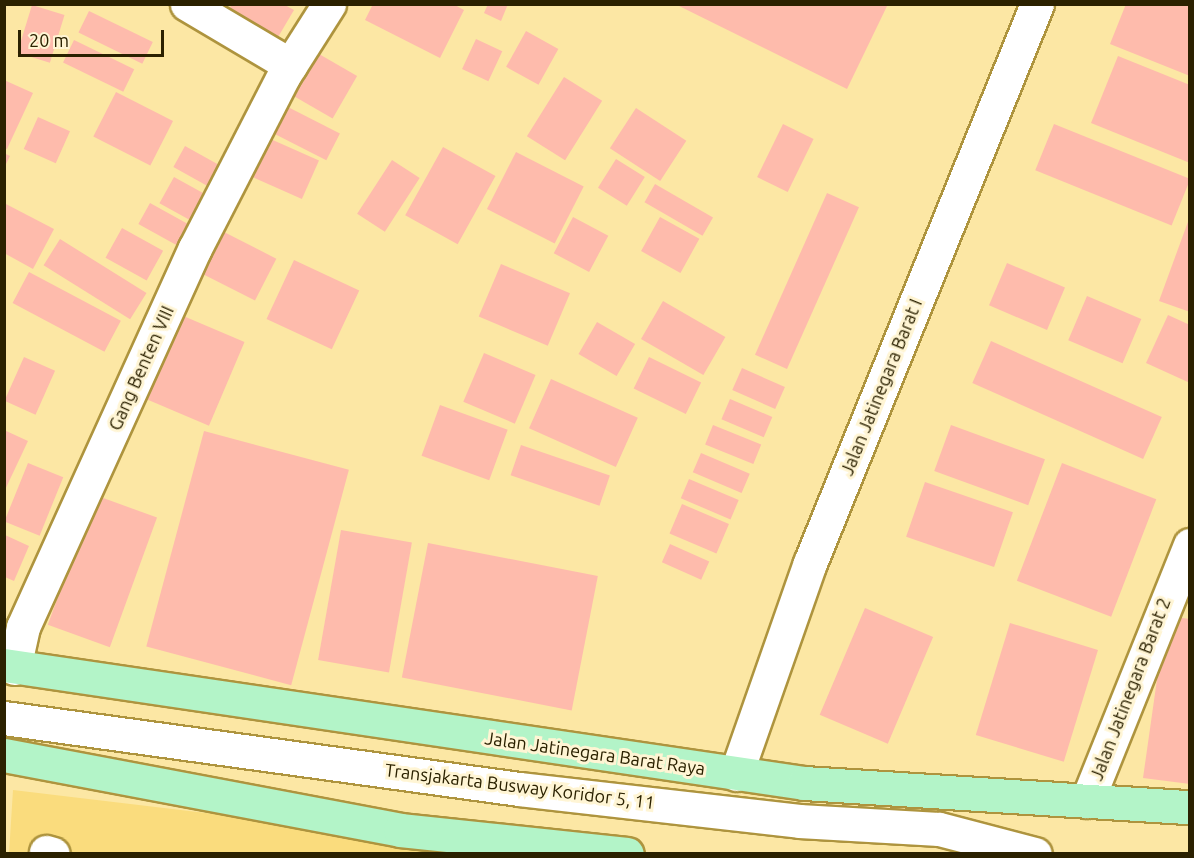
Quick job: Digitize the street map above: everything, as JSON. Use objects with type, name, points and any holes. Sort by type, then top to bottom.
[{"type":"main road","name":"Jalan Jatinegara Barat Raya","points":[[9,667],[736,774],[1190,807]]},
{"type":"main road","points":[[4,755],[400,830],[627,854]]},
{"type":"street","points":[[187,4],[287,70]]},
{"type":"street","name":"Gang Benten VIII","points":[[9,667],[23,627],[195,248],[287,70],[329,4]]},
{"type":"street","name":"Jalan Jatinegara Barat I","points":[[736,774],[810,563],[1037,4]]},
{"type":"street","name":"Jalan Jatinegara Barat 2","points":[[1087,801],[1190,546]]},
{"type":"street","name":"Transjakarta Busway Koridor 5, 11","points":[[4,718],[519,789],[799,821],[939,829],[1035,854]]},
{"type":"shaded area","points":[[13,790],[541,853],[9,854]]},
{"type":"building","points":[[232,4],[283,4],[294,10],[271,49],[223,21]]},
{"type":"building","points":[[373,4],[453,4],[464,10],[440,58],[365,20]]},
{"type":"building","points":[[488,4],[508,4],[501,21],[484,13]]},
{"type":"building","points":[[675,4],[888,4],[847,89]]},
{"type":"building","points":[[1126,4],[1190,4],[1190,76],[1110,44]]},
{"type":"building","points":[[32,5],[65,15],[50,63],[17,53]]},
{"type":"building","points":[[89,11],[153,42],[142,64],[78,33]]},
{"type":"building","points":[[526,31],[558,49],[538,85],[506,67]]},
{"type":"building","points":[[476,39],[502,51],[488,81],[462,69]]},
{"type":"building","points":[[74,40],[134,69],[123,92],[63,62]]},
{"type":"building","points":[[319,54],[357,76],[333,118],[294,96]]},
{"type":"building","points":[[1118,56],[1190,85],[1190,163],[1091,123]]},
{"type":"building","points":[[564,77],[602,101],[565,160],[527,136]]},
{"type":"building","points":[[4,80],[33,93],[7,149],[4,148]]},
{"type":"building","points":[[116,92],[173,121],[150,166],[93,137]]},
{"type":"building","points":[[282,104],[340,134],[326,160],[268,131]]},
{"type":"building","points":[[636,108],[686,141],[660,181],[610,148]]},
{"type":"building","points":[[38,117],[70,131],[56,163],[24,149]]},
{"type":"building","points":[[783,124],[814,139],[788,192],[757,177]]},
{"type":"building","points":[[1054,124],[1190,179],[1172,225],[1035,170]]},
{"type":"building","points":[[266,137],[319,161],[302,199],[249,175]]},
{"type":"building","points":[[185,146],[219,165],[207,186],[173,167]]},
{"type":"building","points":[[443,147],[495,176],[458,244],[405,215]]},
{"type":"building","points":[[516,152],[584,187],[555,244],[487,209]]},
{"type":"building","points":[[4,153],[10,156],[4,168]]},
{"type":"building","points":[[616,159],[645,177],[627,206],[598,188]]},
{"type":"building","points":[[392,160],[420,178],[385,232],[357,214]]},
{"type":"building","points":[[174,177],[212,198],[197,224],[159,203]]},
{"type":"building","points":[[655,184],[713,218],[703,236],[644,202]]},
{"type":"building","points":[[827,193],[859,207],[787,369],[755,355]]},
{"type":"building","points":[[4,203],[54,229],[33,269],[4,253]]},
{"type":"building","points":[[150,203],[191,226],[179,247],[138,224]]},
{"type":"building","points":[[573,217],[608,236],[589,272],[554,253]]},
{"type":"building","points":[[660,217],[699,239],[680,273],[641,251]]},
{"type":"building","points":[[1190,219],[1190,312],[1159,301]]},
{"type":"building","points":[[122,228],[163,251],[147,281],[106,258]]},
{"type":"building","points":[[222,231],[276,259],[255,301],[201,273]]},
{"type":"building","points":[[60,239],[147,293],[130,319],[44,265]]},
{"type":"building","points":[[294,260],[359,290],[332,349],[267,319]]},
{"type":"building","points":[[1007,263],[1065,288],[1047,330],[989,305]]},
{"type":"building","points":[[501,264],[570,293],[548,346],[479,316]]},
{"type":"building","points":[[29,272],[121,321],[104,352],[13,303]]},
{"type":"building","points":[[1087,296],[1141,319],[1123,363],[1068,340]]},
{"type":"building","points":[[663,301],[725,337],[703,375],[641,339]]},
{"type":"building","points":[[181,315],[245,342],[209,426],[145,399]]},
{"type":"building","points":[[1168,315],[1190,325],[1190,383],[1146,363]]},
{"type":"building","points":[[597,322],[635,344],[617,376],[578,354]]},
{"type":"building","points":[[991,341],[1162,417],[1143,459],[972,383]]},
{"type":"building","points":[[484,353],[536,375],[515,424],[463,402]]},
{"type":"building","points":[[24,357],[55,371],[36,415],[4,401]]},
{"type":"building","points":[[649,357],[701,382],[686,414],[634,388]]},
{"type":"building","points":[[742,368],[785,387],[775,409],[732,390]]},
{"type":"building","points":[[551,379],[638,418],[616,467],[529,428]]},
{"type":"building","points":[[730,399],[772,417],[764,437],[721,419]]},
{"type":"building","points":[[440,405],[508,430],[489,480],[422,456]]},
{"type":"building","points":[[713,425],[761,444],[753,464],[705,444]]},
{"type":"building","points":[[951,425],[1045,459],[1028,505],[934,471]]},
{"type":"building","points":[[4,430],[28,441],[4,492]]},
{"type":"building","points":[[204,431],[349,470],[291,685],[146,646]]},
{"type":"building","points":[[521,445],[610,476],[599,506],[511,475]]},
{"type":"building","points":[[701,453],[750,474],[742,493],[693,472]]},
{"type":"building","points":[[28,463],[63,477],[40,536],[4,521]]},
{"type":"building","points":[[1062,463],[1156,499],[1111,617],[1017,581]]},
{"type":"building","points":[[689,479],[739,500],[731,519],[681,498]]},
{"type":"building","points":[[925,482],[1013,512],[994,567],[906,537]]},
{"type":"building","points":[[95,495],[157,518],[110,647],[48,625]]},
{"type":"building","points":[[682,504],[729,524],[716,553],[669,533]]},
{"type":"building","points":[[341,530],[412,543],[389,672],[318,660]]},
{"type":"building","points":[[5,535],[29,546],[14,581],[5,577]]},
{"type":"building","points":[[428,543],[598,576],[572,710],[402,677]]},
{"type":"building","points":[[670,544],[709,561],[701,580],[662,562]]},
{"type":"building","points":[[865,608],[933,637],[888,744],[820,715]]},
{"type":"building","points":[[1166,616],[1190,619],[1190,784],[1143,778]]},
{"type":"building","points":[[1010,623],[1098,650],[1064,762],[976,735]]}]
